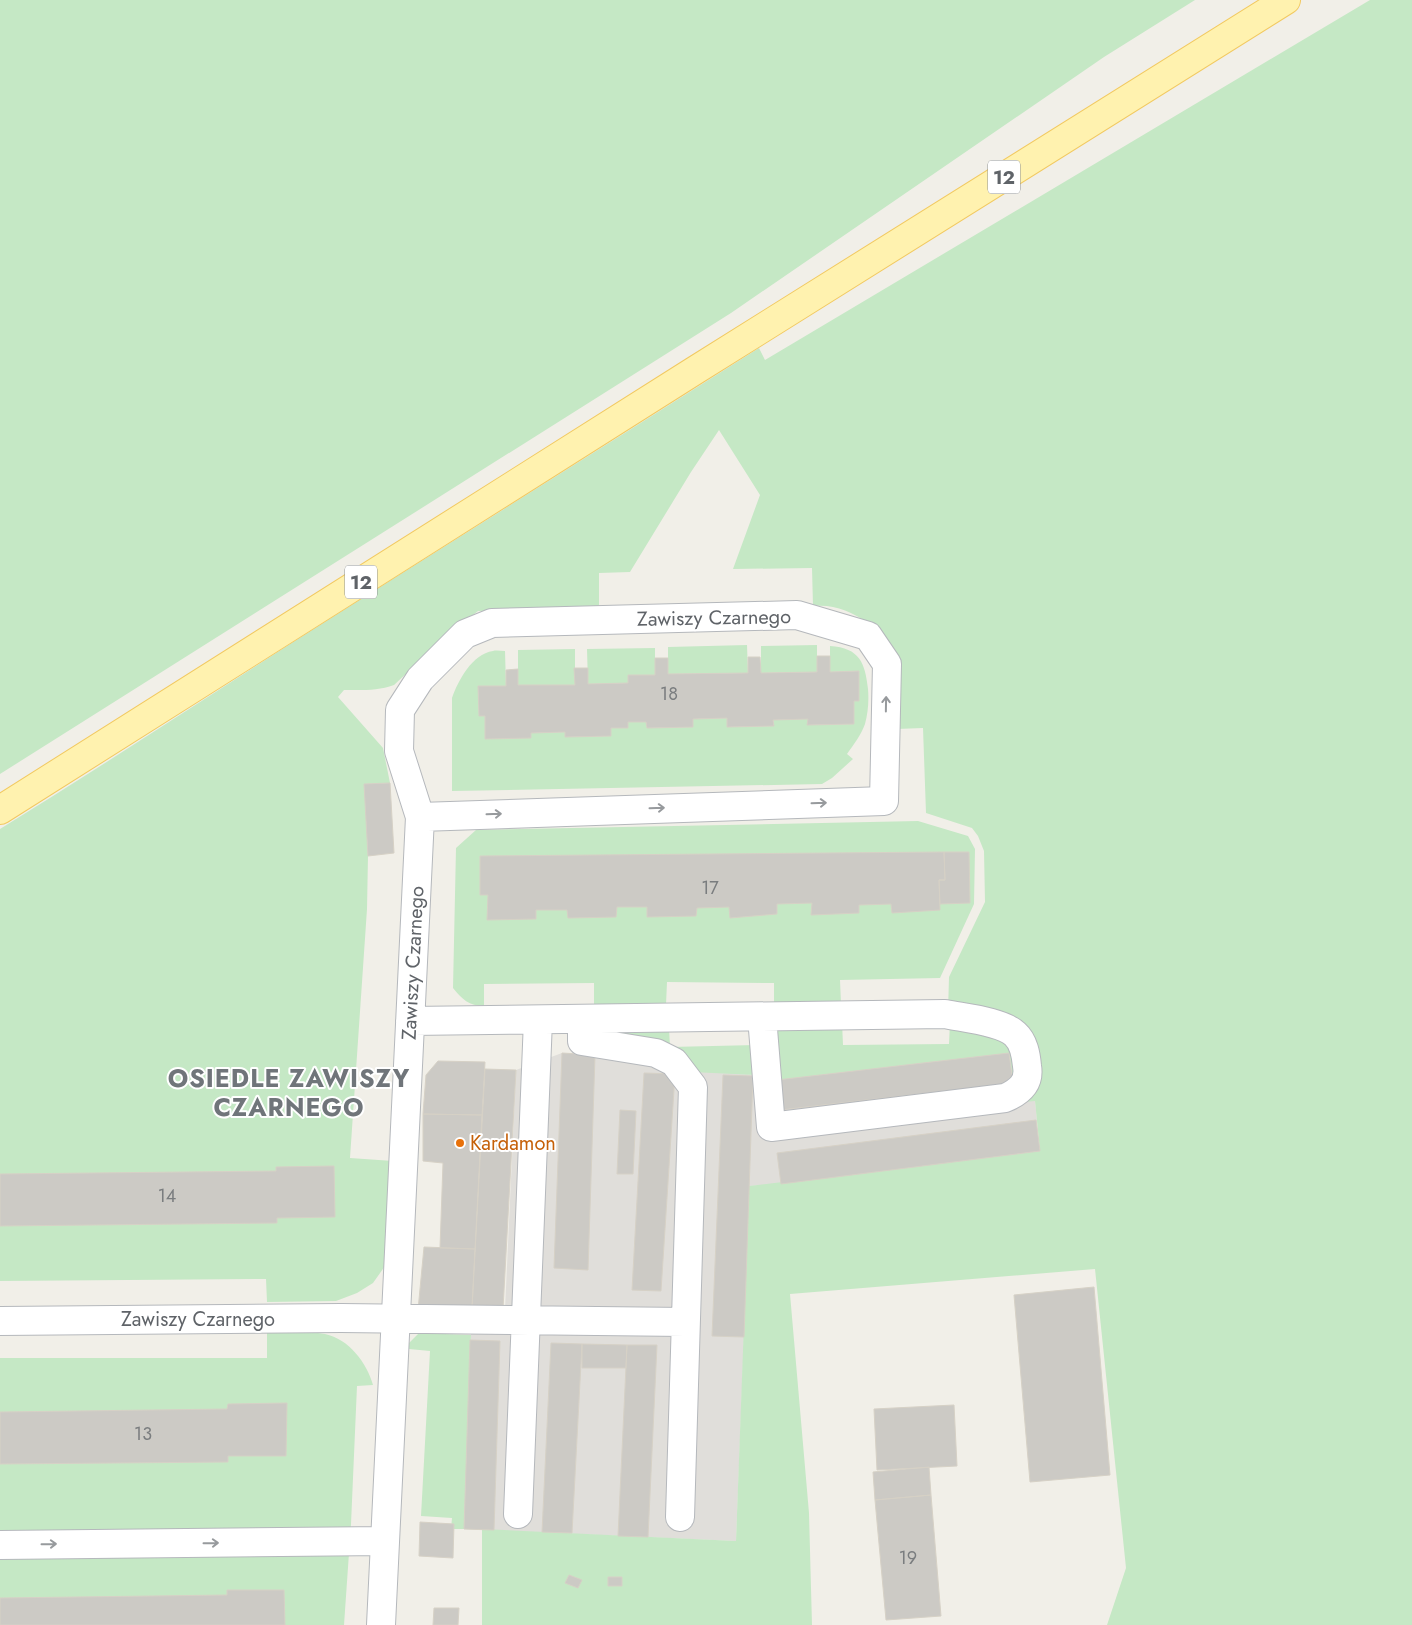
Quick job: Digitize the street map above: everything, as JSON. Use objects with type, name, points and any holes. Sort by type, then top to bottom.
[{"type":"main road","name":"12","points":[[0,810],[708,362],[1286,0]]},
{"type":"street","name":"Zawiszy Czarnego","points":[[381,1625],[410,1021],[433,816],[407,779],[399,751],[400,710],[420,679],[466,634],[492,623],[797,615],[868,636],[887,664],[884,801],[433,816]]},
{"type":"street","points":[[410,1021],[945,1014],[990,1024],[1011,1031],[1023,1046],[1028,1068],[1027,1076],[1020,1090],[1005,1098],[771,1127],[762,1017]]},
{"type":"street","points":[[582,1019],[582,1041],[656,1053],[674,1062],[693,1087],[680,1517]]},
{"type":"street","points":[[518,1514],[538,1020]]},
{"type":"street","name":"Zawiszy Czarnego","points":[[0,1321],[341,1318],[396,1320]]},
{"type":"street","points":[[396,1320],[686,1322]]},
{"type":"street","points":[[0,1545],[385,1541]]},
{"type":"shaded area","points":[[562,1053],[595,1055],[755,1075],[777,1080],[1009,1053],[1013,1083],[1035,1100],[1040,1151],[781,1184],[750,1186],[736,1541],[464,1529],[472,1308],[505,1310],[516,1070]]},
{"type":"green space","points":[[0,0],[1195,0],[1104,57],[731,313],[0,774]]},
{"type":"green space","points":[[1370,0],[1412,0],[1412,1625],[1107,1625],[1126,1568],[1095,1269],[790,1294],[809,1513],[812,1625],[482,1625],[482,1529],[736,1541],[749,1186],[1040,1151],[1035,1101],[1024,1102],[1026,1047],[948,1012],[949,977],[985,902],[984,851],[978,836],[972,828],[926,813],[923,728],[897,729],[868,623],[842,609],[828,606],[813,606],[812,568],[733,569],[760,495],[719,430],[630,572],[599,573],[599,609],[478,611],[441,641],[394,685],[376,689],[344,690],[338,697],[383,748],[390,783],[365,784],[368,856],[367,909],[350,1158],[393,1161],[385,1266],[373,1283],[357,1293],[336,1301],[267,1302],[266,1279],[0,1281],[0,829],[759,348],[765,360]]},
{"type":"green space","points":[[747,645],[748,673],[668,674],[668,647]]},
{"type":"green space","points":[[817,645],[817,672],[761,673],[761,646]]},
{"type":"green space","points":[[830,646],[848,650],[859,658],[863,664],[867,680],[868,702],[865,724],[847,754],[853,759],[832,778],[822,784],[452,791],[452,698],[467,669],[485,653],[505,651],[506,686],[478,686],[479,716],[485,716],[485,738],[531,738],[531,733],[565,732],[565,737],[611,736],[611,728],[628,728],[628,722],[646,722],[647,728],[693,727],[693,719],[727,718],[727,727],[774,726],[773,720],[808,719],[808,725],[854,724],[854,701],[859,701],[859,671],[830,672]]},
{"type":"green space","points":[[655,648],[655,675],[628,675],[628,683],[588,684],[587,649]]},
{"type":"green space","points":[[575,649],[575,685],[518,685],[518,650]]},
{"type":"green space","points":[[918,821],[968,836],[975,849],[974,904],[940,978],[840,980],[841,1004],[774,1006],[774,983],[667,982],[666,1005],[594,1006],[594,983],[484,984],[484,1006],[474,1005],[466,1001],[453,988],[456,848],[476,830]]},
{"type":"green space","points":[[842,1022],[843,1045],[949,1044],[950,1022],[978,1031],[1004,1043],[1017,1056],[1013,1083],[1009,1053],[777,1080],[771,1024]]},
{"type":"green space","points":[[669,1028],[670,1047],[756,1045],[755,1075],[692,1072],[592,1029]]},
{"type":"green space","points":[[267,1331],[311,1332],[325,1334],[342,1341],[362,1361],[373,1385],[357,1386],[351,1524],[344,1625],[0,1625],[0,1358],[267,1358]]},
{"type":"green space","points":[[419,1333],[471,1335],[464,1529],[451,1529],[452,1518],[421,1516],[430,1351],[409,1349],[409,1343]]},
{"type":"building","points":[[817,656],[830,656],[830,672],[859,671],[859,701],[854,701],[854,724],[807,725],[808,719],[773,720],[774,726],[727,727],[727,718],[693,719],[693,727],[647,728],[646,722],[628,722],[628,728],[611,728],[611,736],[565,737],[565,732],[531,733],[531,738],[485,739],[485,716],[479,716],[478,686],[506,686],[506,670],[518,669],[518,685],[575,685],[574,668],[588,668],[588,684],[628,683],[628,675],[655,675],[655,658],[668,658],[668,674],[748,673],[748,657],[760,657],[761,673],[817,672]]},
{"type":"building","points":[[390,783],[394,853],[368,856],[364,784]]},
{"type":"building","points":[[944,852],[945,880],[939,880],[940,910],[892,913],[891,904],[859,905],[859,913],[811,915],[812,903],[777,904],[777,914],[730,918],[729,907],[697,908],[696,916],[647,917],[647,907],[617,907],[616,917],[568,918],[567,910],[536,910],[536,919],[487,920],[488,895],[480,895],[480,856]]},
{"type":"building","points":[[944,852],[969,852],[970,903],[940,904],[939,880],[945,880]]},
{"type":"building","points":[[562,1053],[595,1055],[588,1270],[554,1268]]},
{"type":"building","points":[[1009,1053],[1013,1083],[780,1110],[777,1080]]},
{"type":"building","points":[[438,1061],[485,1062],[482,1115],[423,1114],[426,1075]]},
{"type":"building","points":[[485,1069],[516,1070],[503,1309],[472,1308]]},
{"type":"building","points":[[644,1073],[675,1074],[661,1291],[632,1290]]},
{"type":"building","points":[[723,1075],[753,1076],[744,1337],[712,1336]]},
{"type":"building","points":[[620,1110],[636,1111],[633,1174],[617,1174]]},
{"type":"building","points":[[423,1114],[482,1115],[475,1249],[440,1248],[443,1163],[423,1161]]},
{"type":"building","points":[[1036,1120],[1040,1151],[781,1184],[777,1153]]},
{"type":"building","points":[[334,1166],[335,1217],[277,1218],[277,1223],[0,1226],[0,1174],[276,1171],[276,1167]]},
{"type":"building","points":[[424,1247],[475,1249],[472,1308],[418,1310]]},
{"type":"building","points":[[1094,1287],[1110,1475],[1030,1482],[1014,1295]]},
{"type":"building","points":[[470,1340],[500,1341],[494,1530],[464,1529]]},
{"type":"building","points":[[551,1343],[582,1344],[572,1533],[542,1532]]},
{"type":"building","points":[[582,1344],[627,1345],[626,1368],[582,1368]]},
{"type":"building","points":[[627,1345],[657,1345],[648,1537],[618,1536]]},
{"type":"building","points":[[287,1403],[286,1456],[228,1456],[228,1462],[0,1464],[0,1412],[227,1409],[228,1404]]},
{"type":"building","points":[[954,1405],[957,1466],[877,1470],[874,1409]]},
{"type":"building","points":[[929,1467],[931,1495],[875,1500],[873,1472]]},
{"type":"building","points":[[931,1495],[941,1616],[886,1620],[875,1500]]},
{"type":"building","points":[[420,1522],[454,1524],[453,1558],[419,1556]]},
{"type":"building","points":[[569,1575],[582,1580],[578,1588],[565,1583]]},
{"type":"building","points":[[608,1577],[622,1577],[622,1586],[608,1586]]},
{"type":"building","points":[[227,1590],[284,1590],[285,1625],[0,1625],[0,1598],[227,1595]]},
{"type":"building","points":[[434,1608],[459,1608],[458,1625],[433,1625]]},
{"type":"place","name":"Kardamon","points":[[460,1143]]},
{"type":"district","name":"OSIEDLE ZAWISZY CZARNEGO","points":[[289,1092]]}]
